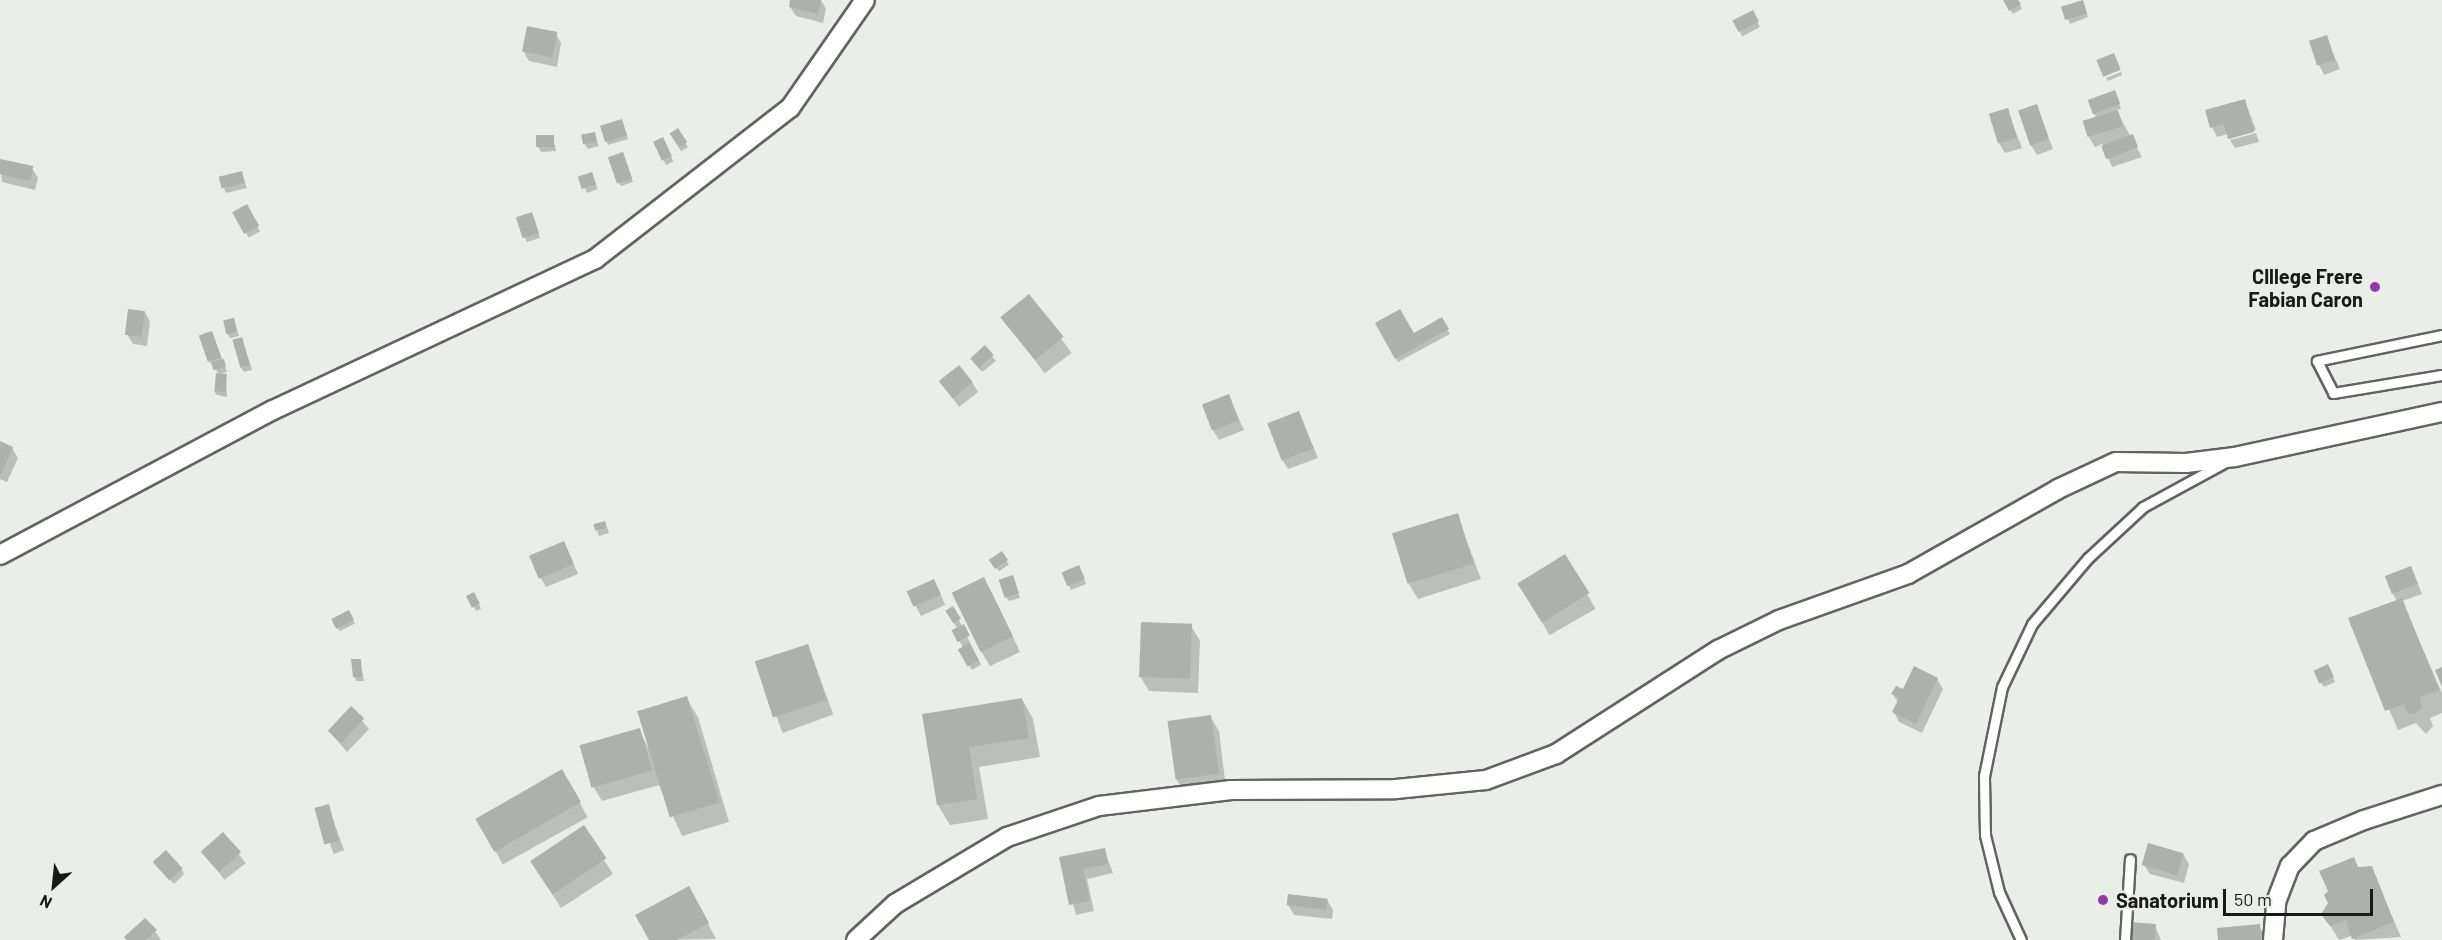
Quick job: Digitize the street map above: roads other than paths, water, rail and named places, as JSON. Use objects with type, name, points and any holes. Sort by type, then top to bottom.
[{"type":"street","points":[[0,555],[273,410],[595,259],[790,108],[865,0]]},
{"type":"street","points":[[856,940],[895,904],[1007,837],[1100,806],[1232,789],[1396,789],[1486,780],[1556,754],[1718,650],[1779,620],[1908,574],[2058,489],[2116,462],[2186,463],[2235,457],[2442,412]]},
{"type":"street","points":[[2273,940],[2276,902],[2283,889],[2290,866],[2314,841],[2364,820],[2442,795]]},
{"type":"lane","points":[[2442,335],[2317,361],[2333,393],[2442,375]]},
{"type":"lane","points":[[2021,940],[1999,892],[1985,835],[1984,776],[2002,687],[2032,624],[2088,558],[2143,507],[2235,457]]},
{"type":"lane","points":[[2125,940],[2130,859]]},
{"type":"place","name":"Clllege Frere Fabian Caron","points":[[2375,287]]},
{"type":"place","name":"Sanatorium","points":[[2103,900]]}]
